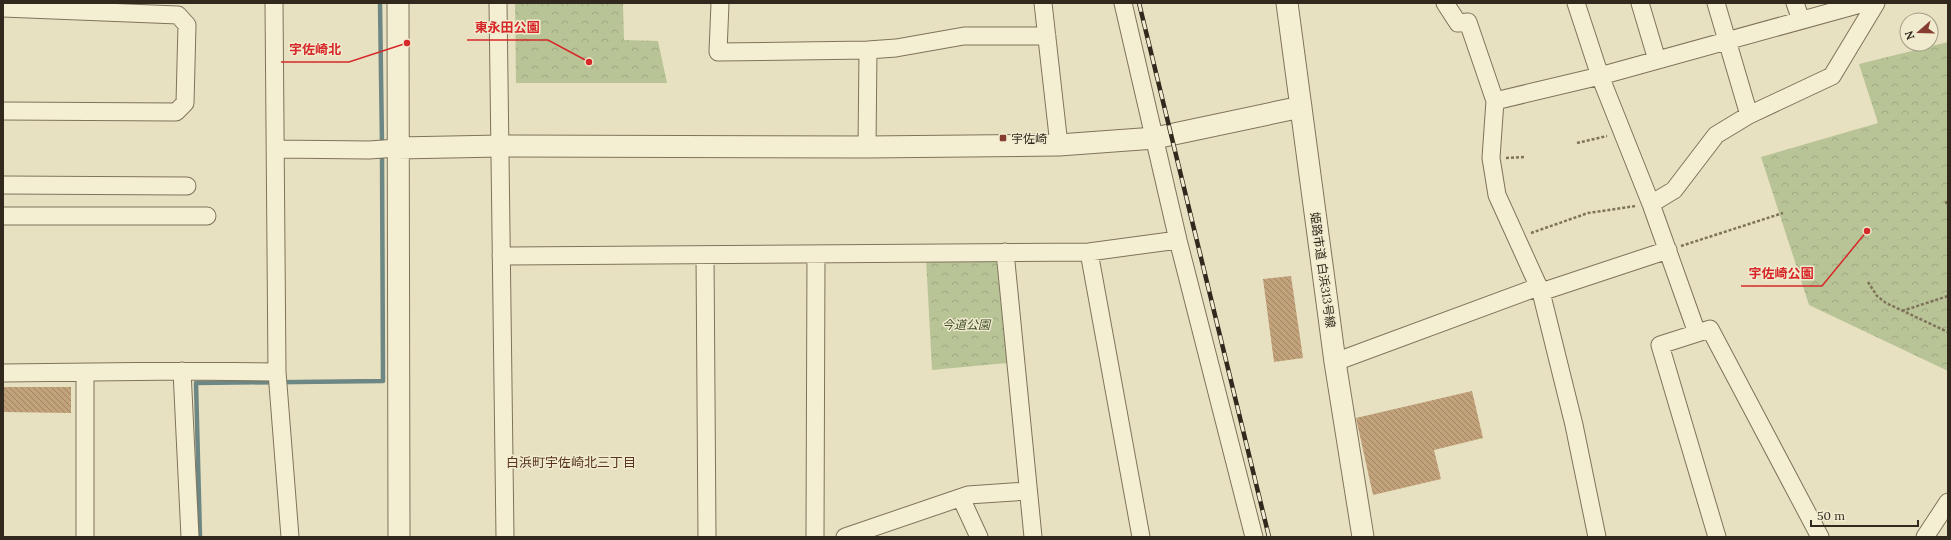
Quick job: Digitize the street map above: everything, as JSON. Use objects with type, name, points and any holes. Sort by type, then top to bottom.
[{"type":"street","points":[[274,3],[277,372],[290,537]]},
{"type":"street","points":[[398,3],[399,537]]},
{"type":"street","points":[[498,3],[505,537]]},
{"type":"street","points":[[720,3],[718,52],[868,50],[896,48],[964,36],[1047,36]]},
{"type":"street","points":[[1043,3],[1059,145]]},
{"type":"street","points":[[1123,3],[1178,240],[1254,537]]},
{"type":"street","name":"姫路市道 白浜313号線","points":[[1287,3],[1335,362],[1363,537]]},
{"type":"street","points":[[1446,3],[1458,23],[1468,22],[1495,101],[1491,158],[1497,195],[1539,289],[1574,425],[1597,537]]},
{"type":"street","points":[[1576,3],[1600,76],[1651,204],[1697,333]]},
{"type":"street","points":[[1640,3],[1657,60]]},
{"type":"street","points":[[1716,3],[1749,115]]},
{"type":"street","points":[[1795,3],[1801,20]]},
{"type":"street","points":[[1495,101],[1600,76],[1864,3]]},
{"type":"street","points":[[1651,204],[1674,190],[1716,135],[1749,115],[1832,76],[1876,3]]},
{"type":"street","points":[[3,8],[178,15],[187,24],[185,103],[176,112],[3,111]]},
{"type":"street","points":[[867,147],[868,50]]},
{"type":"street","points":[[275,149],[369,150],[501,146],[867,147],[1059,145],[1155,138],[1301,107]]},
{"type":"street","points":[[3,185],[188,186]]},
{"type":"street","points":[[3,216],[207,216]]},
{"type":"street","points":[[501,256],[1089,252],[1178,240]]},
{"type":"street","points":[[1335,362],[1539,289],[1668,250]]},
{"type":"street","points":[[1005,252],[1027,491],[1033,537]]},
{"type":"street","points":[[1089,252],[1141,537]]},
{"type":"street","points":[[815,537],[816,254]]},
{"type":"street","points":[[705,255],[707,537]]},
{"type":"street","points":[[1717,537],[1660,345],[1710,329],[1820,537]]},
{"type":"street","points":[[3,373],[182,371],[277,372]]},
{"type":"street","points":[[182,371],[190,537]]},
{"type":"street","points":[[85,373],[85,537]]},
{"type":"street","points":[[845,537],[968,495],[1027,491]]},
{"type":"street","points":[[961,498],[979,537]]},
{"type":"street","points":[[1925,537],[1948,502]]},
{"type":"path","points":[[1577,144],[1622,132]]},
{"type":"path","points":[[1517,238],[1588,213],[1651,204]]},
{"type":"path","points":[[1668,250],[1784,213]]},
{"type":"path","points":[[1868,282],[1877,296],[1902,312],[1948,332]]},
{"type":"path","points":[[1902,312],[1948,296]]},
{"type":"green space","points":[[515,3],[623,3],[624,40],[658,41],[667,83],[516,83]]},
{"type":"green space","points":[[1948,42],[1948,371],[1809,305],[1761,157],[1878,123],[1859,64],[1908,52],[1939,52],[1939,44]]},
{"type":"green space","name":"今道公園","points":[[996,257],[1007,363],[932,370],[926,258]]},
{"type":"building","points":[[1291,276],[1303,358],[1274,362],[1263,279]]},
{"type":"building","points":[[3,387],[71,387],[71,413],[3,412]]},
{"type":"building","points":[[1472,391],[1483,438],[1434,450],[1441,479],[1373,495],[1356,418]]},
{"type":"waterway","points":[[380,3],[382,145]]},
{"type":"waterway","points":[[200,537],[196,383],[383,381],[382,153]]},
{"type":"railway","points":[[1139,3],[1269,537]]},
{"type":"place","name":"宇佐崎北","points":[[407,43]]},
{"type":"place","name":"東永田公園","points":[[589,62]]},
{"type":"place","name":"宇佐崎","points":[[1003,138]]},
{"type":"place","name":"宇佐崎公園","points":[[1867,231]]},
{"type":"district","name":"白浜町宇佐崎北三丁目","points":[[571,462]]}]
